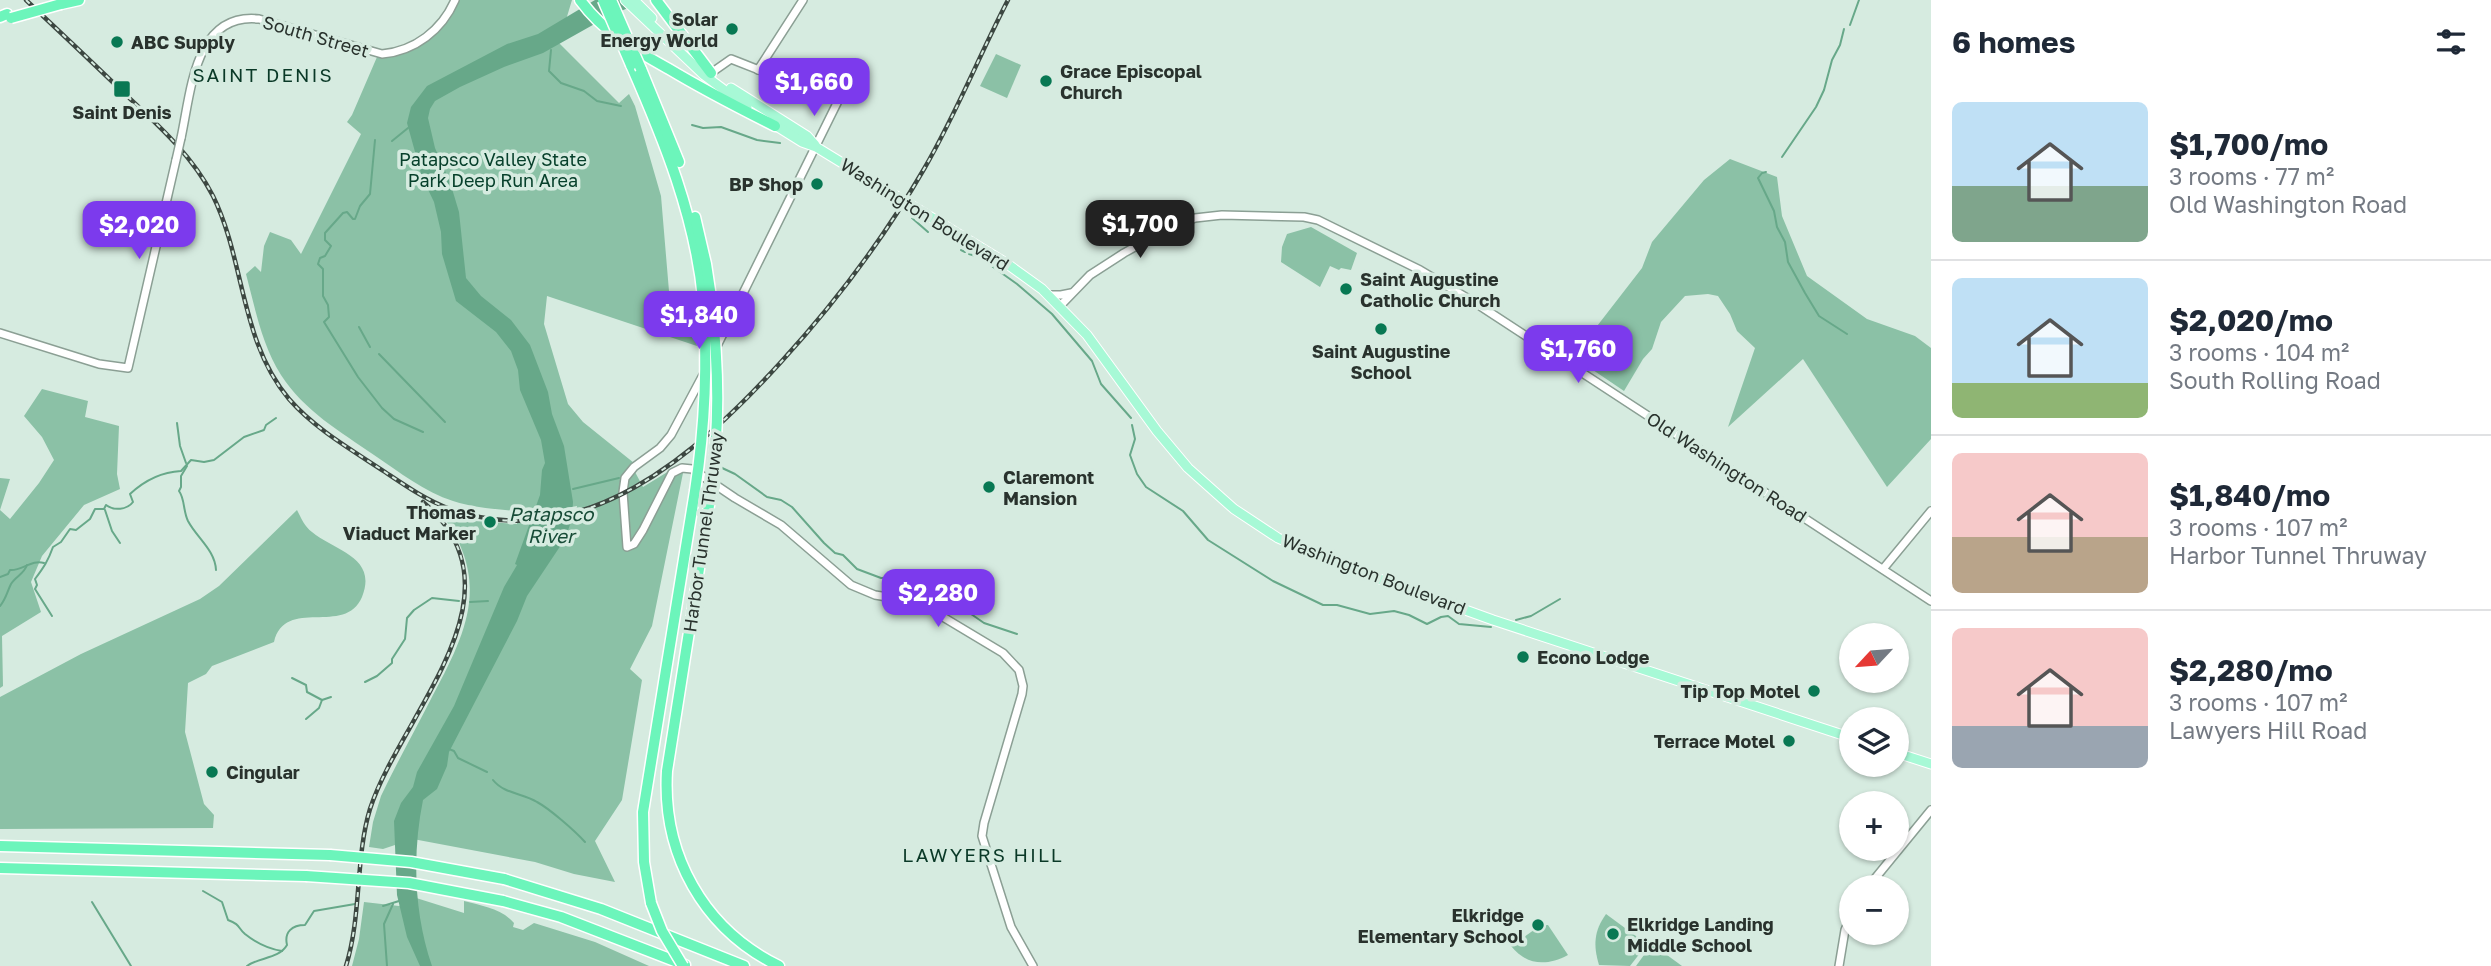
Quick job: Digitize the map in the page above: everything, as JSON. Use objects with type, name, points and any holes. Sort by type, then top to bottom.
[{"type":"highway","points":[[5,17],[49,0]]},
{"type":"highway","points":[[5,17],[79,0]]},
{"type":"highway","points":[[580,0],[612,35],[715,96],[775,126]]},
{"type":"highway","name":"Harbor Tunnel Thruway","points":[[603,0],[674,149],[692,203],[706,264],[706,392],[702,449],[643,812],[644,862],[651,903],[662,931],[685,966]]},
{"type":"highway","name":"Harbor Tunnel Thruway","points":[[611,0],[636,67]]},
{"type":"highway","points":[[656,0],[711,73]]},
{"type":"highway","name":"Harbor Tunnel Thruway","points":[[707,298],[716,338],[719,414],[716,459],[667,771],[667,806],[678,858],[695,890],[728,931],[745,946],[779,966]]},
{"type":"highway","points":[[0,844],[330,855],[411,862],[504,878],[601,909],[744,966]]},
{"type":"highway","points":[[0,868],[306,876],[409,883],[503,901],[572,921],[685,966]]},
{"type":"main road","name":"Washington Boulevard","points":[[625,0],[711,73],[755,105],[807,136],[817,147]]},
{"type":"main road","name":"Washington Boulevard","points":[[634,0],[640,10],[704,75],[775,126],[802,142],[817,147],[1015,269],[1048,295],[1087,335],[1157,431],[1188,468],[1234,509],[1278,538],[1326,560],[1493,620],[1839,734]]},
{"type":"main road","points":[[1909,757],[1931,764]]},
{"type":"street","name":"South Street","points":[[0,332],[99,364],[128,368],[181,138],[205,46],[214,33],[239,19],[259,19],[361,50],[383,54],[400,51],[429,35],[446,18],[455,0]]},
{"type":"street","points":[[758,70],[803,0]]},
{"type":"street","points":[[711,73],[731,59],[838,101],[676,427],[666,442],[634,467],[625,478],[623,492],[627,547],[634,544],[643,530],[672,473],[687,467],[781,525],[851,585],[875,594],[918,602],[1009,657],[1021,677],[1022,694],[982,836],[1011,928],[1033,966]]},
{"type":"street","name":"Old Washington Road","points":[[1060,306],[1090,275],[1110,261],[1158,234],[1195,218],[1222,215],[1311,218],[1436,278],[1931,601]]},
{"type":"street","points":[[1048,295],[1072,293]]},
{"type":"street","points":[[1882,569],[1931,511]]},
{"type":"street","points":[[1878,875],[1931,810]]},
{"type":"street","points":[[1839,966],[1842,945]]},
{"type":"green space","name":"Patapsco Valley State Park Deep Run Area","points":[[459,0],[572,0],[559,43],[619,103],[629,94],[635,106],[661,196],[671,315],[691,318],[697,346],[547,296],[544,324],[568,404],[583,422],[634,463],[635,472],[643,487],[669,471],[683,473],[652,626],[630,669],[642,680],[622,800],[595,841],[615,882],[574,874],[535,862],[413,839],[383,849],[369,847],[381,796],[446,671],[464,625],[469,603],[465,559],[455,535],[439,511],[474,521],[517,524],[517,511],[469,505],[432,492],[412,481],[312,410],[290,388],[274,363],[260,326],[246,274],[255,266],[261,272],[264,246],[270,232],[291,240],[301,254],[361,134],[347,122],[377,57],[403,52],[426,41],[445,23]]},
{"type":"green space","points":[[996,54],[1021,65],[1007,98],[980,86]]},
{"type":"green space","points":[[1730,159],[1777,177],[1782,216],[1807,276],[1867,319],[1915,336],[1931,348],[1931,439],[1887,487],[1803,359],[1728,427],[1755,348],[1737,331],[1718,296],[1685,296],[1661,322],[1652,349],[1624,391],[1593,370],[1603,360],[1607,344],[1594,330],[1642,268],[1652,242],[1704,180]]},
{"type":"green space","points":[[1311,227],[1357,253],[1351,270],[1339,270],[1330,266],[1320,287],[1281,262],[1282,247],[1287,234]]},
{"type":"green space","points":[[42,389],[88,401],[85,417],[119,426],[117,474],[120,489],[84,505],[42,556],[31,582],[41,612],[2,636],[3,686],[0,688],[0,510],[10,519],[54,460],[42,437],[24,416]]},
{"type":"green space","points":[[0,478],[10,479],[0,510]]},
{"type":"green space","points":[[297,510],[310,530],[359,564],[364,573],[365,584],[362,597],[354,609],[343,614],[290,621],[280,628],[274,642],[212,666],[206,674],[188,683],[185,732],[204,804],[214,815],[213,828],[0,829],[0,697],[81,654],[200,599],[219,586]]},
{"type":"green space","points":[[413,897],[464,913],[464,901],[484,906],[509,918],[514,923],[513,927],[523,930],[534,923],[595,942],[649,966],[352,966],[364,902],[399,906]]},
{"type":"green space","points":[[1606,914],[1644,942],[1644,948],[1630,966],[1599,965],[1596,938]]},
{"type":"green space","points":[[1541,925],[1548,925],[1568,955],[1552,961],[1531,961],[1511,946]]},
{"type":"green space","points":[[1652,944],[1682,966],[1636,966]]},
{"type":"water","name":"Patapsco River","points":[[595,0],[638,0],[628,8],[543,53],[504,67],[435,101],[428,118],[435,148],[450,182],[459,212],[466,278],[481,296],[511,320],[530,345],[564,446],[573,502],[572,519],[565,539],[527,596],[517,621],[449,752],[447,766],[437,789],[423,800],[417,841],[418,905],[432,966],[420,966],[407,937],[397,895],[394,821],[401,803],[413,787],[417,772],[454,706],[504,587],[517,565],[515,564],[540,495],[545,463],[541,440],[520,390],[518,370],[511,351],[496,332],[456,301],[442,254],[441,232],[434,202],[422,177],[407,123],[411,107],[427,86],[507,44],[538,34]]},
{"type":"pier","points":[[577,506],[576,513],[527,520],[529,515]]},
{"type":"waterway","points":[[1850,25],[1859,0]]},
{"type":"waterway","points":[[1782,157],[1816,107],[1844,29]]},
{"type":"waterway","points":[[551,50],[549,71],[561,83],[584,91],[597,101],[621,106]]},
{"type":"waterway","points":[[692,125],[703,128],[721,127],[757,140],[780,143]]},
{"type":"waterway","points":[[392,141],[408,128]]},
{"type":"waterway","points":[[375,140],[370,194],[360,206],[355,219],[347,212],[343,213],[325,233],[325,240],[331,246],[318,264],[323,269],[323,296],[328,305],[329,317],[324,322],[358,377],[382,408],[394,419],[423,432]]},
{"type":"waterway","points":[[1766,172],[1758,178],[1774,211],[1777,227],[1785,242],[1788,262],[1819,316],[1847,334]]},
{"type":"waterway","points":[[912,218],[928,232]]},
{"type":"waterway","points":[[961,250],[965,252]]},
{"type":"waterway","points":[[969,254],[979,257],[1017,284],[1052,314],[1092,361],[1101,384],[1131,418]]},
{"type":"waterway","points":[[359,327],[370,347]]},
{"type":"waterway","points":[[379,354],[445,422]]},
{"type":"waterway","points":[[52,616],[35,589],[35,579],[46,564],[53,547],[61,542],[70,529],[76,530],[90,519],[95,509],[104,509],[106,505],[116,509],[127,507],[133,502],[130,494],[147,481],[159,475],[181,471],[191,460],[214,460],[244,437],[264,430],[266,425],[276,418]]},
{"type":"waterway","points":[[177,423],[180,446],[186,463]]},
{"type":"waterway","points":[[1132,425],[1135,439],[1130,455],[1137,474],[1146,487],[1183,511],[1208,540],[1273,581],[1323,605],[1337,605],[1370,614],[1394,611],[1427,624],[1448,616],[1459,624],[1491,627]]},
{"type":"waterway","points":[[187,466],[181,476],[179,491],[185,513],[209,550],[216,570]]},
{"type":"waterway","points":[[720,467],[735,474],[767,497],[781,500],[792,507],[824,543],[835,553],[843,555],[857,569],[881,578],[914,579],[938,591],[984,623],[1017,634]]},
{"type":"waterway","points":[[573,489],[619,478]]},
{"type":"waterway","points":[[105,510],[112,531],[120,543]]},
{"type":"waterway","points":[[0,577],[8,574],[10,570],[44,563]]},
{"type":"waterway","points":[[0,606],[11,584],[27,565]]},
{"type":"waterway","points":[[365,682],[392,663],[405,639],[407,618],[414,610],[432,598],[459,601]]},
{"type":"waterway","points":[[1516,620],[1531,616],[1560,599]]},
{"type":"waterway","points":[[470,602],[488,601]]},
{"type":"waterway","points":[[292,678],[306,685],[307,692],[322,700]]},
{"type":"waterway","points":[[306,719],[319,708],[322,700],[331,697]]},
{"type":"waterway","points":[[449,749],[454,751],[458,758],[487,772]]},
{"type":"waterway","points":[[493,780],[508,791],[542,805],[585,842]]},
{"type":"waterway","points":[[203,891],[222,902],[228,920],[245,934],[262,945],[282,951]]},
{"type":"waterway","points":[[383,906],[399,901]]},
{"type":"waterway","points":[[92,902],[131,966]]},
{"type":"waterway","points":[[247,966],[283,950],[287,945],[290,930],[305,925],[314,911],[355,904]]},
{"type":"waterway","points":[[387,966],[384,924],[393,904]]},
{"type":"railway","points":[[26,0],[161,129],[205,181],[223,221],[261,352],[273,376],[299,410],[334,439],[424,497],[450,509],[499,520],[547,519],[592,507],[635,487],[675,461],[713,430],[748,396],[820,317],[858,269],[909,195],[936,148],[1008,0]]},
{"type":"railway","points":[[346,966],[354,926],[362,847],[370,809],[385,773],[448,654],[462,614],[464,575],[453,537],[423,502]]},
{"type":"place","name":"Solar Energy World","points":[[732,29]]},
{"type":"place","name":"ABC Supply","points":[[117,42]]},
{"type":"place","name":"Grace Episcopal Church","points":[[1046,81]]},
{"type":"place","name":"Saint Denis","points":[[122,89]]},
{"type":"place","name":"BP Shop","points":[[817,184]]},
{"type":"place","name":"Saint Augustine Catholic Church","points":[[1346,289]]},
{"type":"place","name":"Saint Augustine School","points":[[1381,329]]},
{"type":"place","name":"Claremont Mansion","points":[[989,487]]},
{"type":"place","name":"Thomas Viaduct Marker","points":[[490,522]]},
{"type":"place","name":"Econo Lodge","points":[[1523,657]]},
{"type":"place","name":"Tip Top Motel","points":[[1814,691]]},
{"type":"place","name":"Terrace Motel","points":[[1789,741]]},
{"type":"place","name":"Cingular","points":[[212,772]]},
{"type":"place","name":"Elkridge Elementary School","points":[[1538,925]]},
{"type":"place","name":"Elkridge Landing Middle School","points":[[1613,934]]},
{"type":"district","name":"SAINT DENIS","points":[[263,74]]},
{"type":"district","name":"LAWYERS HILL","points":[[983,854]]}]
